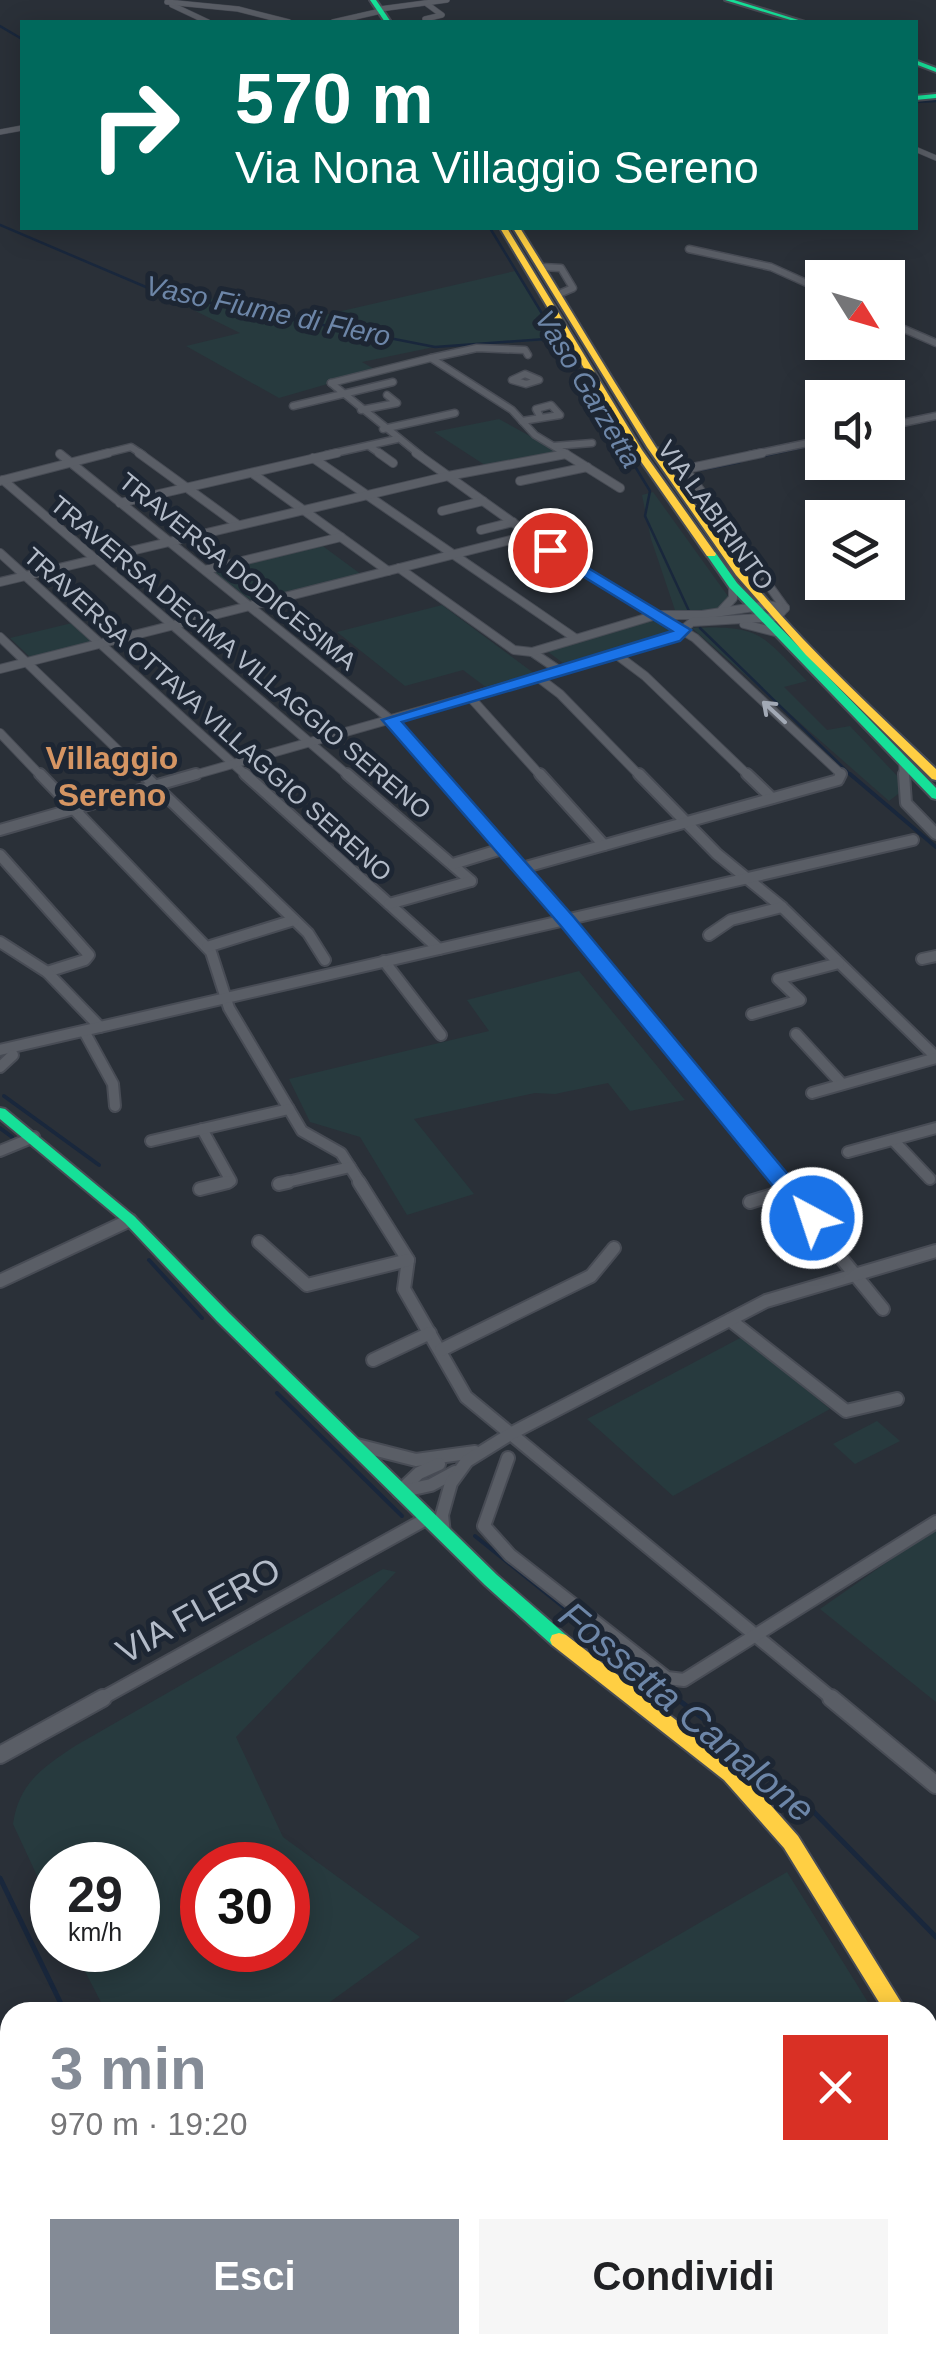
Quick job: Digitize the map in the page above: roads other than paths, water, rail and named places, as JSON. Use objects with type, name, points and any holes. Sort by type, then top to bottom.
[{"type":"main road","points":[[718,0],[784,20]]},
{"type":"main road","points":[[728,0],[795,20]]},
{"type":"main road","name":"VIA LABIRINTO","points":[[519,238],[542,267],[655,450],[770,615],[936,795]]},
{"type":"main road","name":"VIA LABIRINTO","points":[[519,238],[638,450],[733,585],[933,769]]},
{"type":"main road","points":[[0,1112],[130,1220],[444,1536],[550,1632],[699,1746],[764,1808],[791,1842],[890,2002]]},
{"type":"street","points":[[410,0],[416,6]]},
{"type":"street","points":[[342,20],[447,0]]},
{"type":"street","points":[[167,1],[238,8],[282,20]]},
{"type":"street","points":[[167,1],[204,20]]},
{"type":"street","points":[[426,4],[442,15],[427,20]]},
{"type":"street","points":[[688,249],[771,267],[805,282]]},
{"type":"street","points":[[905,329],[936,343]]},
{"type":"street","points":[[522,868],[838,780],[840,774],[683,630],[530,535],[397,440],[331,383],[477,348],[525,350],[528,354]]},
{"type":"street","points":[[431,358],[485,393],[535,435],[620,488]]},
{"type":"street","points":[[292,406],[393,382]]},
{"type":"street","points":[[485,393],[522,384]]},
{"type":"street","points":[[361,410],[397,403],[388,394]]},
{"type":"street","points":[[383,429],[455,413]]},
{"type":"street","points":[[905,422],[936,416]]},
{"type":"street","points":[[522,421],[541,418]]},
{"type":"street","points":[[120,503],[397,440]]},
{"type":"street","points":[[554,446],[592,443]]},
{"type":"street","points":[[686,468],[805,444]]},
{"type":"street","points":[[369,446],[393,463]]},
{"type":"street","points":[[1,480],[131,447],[238,526]]},
{"type":"street","name":"VIA LABIRINTO","points":[[655,450],[675,454],[686,468],[770,615]]},
{"type":"street","name":"TRAVERSA DODICESIMA","points":[[60,454],[391,720],[566,920],[883,1308]]},
{"type":"street","points":[[0,582],[448,476],[566,454]]},
{"type":"street","points":[[313,458],[575,638]]},
{"type":"street","points":[[520,482],[587,467]]},
{"type":"street","points":[[252,472],[388,571]]},
{"type":"street","name":"TRAVERSA DECIMA VILLAGGIO SERENO","points":[[1,480],[471,881]]},
{"type":"street","points":[[442,511],[483,502]]},
{"type":"street","points":[[481,530],[513,522]]},
{"type":"street","points":[[0,670],[530,535]]},
{"type":"street","points":[[205,570],[340,537]]},
{"type":"street","name":"TRAVERSA OTTAVA VILLAGGIO SERENO","points":[[0,553],[438,948]]},
{"type":"street","points":[[399,568],[514,650],[532,652],[656,615],[770,615]]},
{"type":"street","points":[[717,613],[731,603],[733,585]]},
{"type":"street","points":[[0,830],[616,655],[674,637],[692,622],[770,615]]},
{"type":"street","points":[[730,620],[770,615]]},
{"type":"street","points":[[0,637],[294,920],[325,960]]},
{"type":"street","points":[[532,652],[560,671]]},
{"type":"street","points":[[616,655],[645,676],[772,798]]},
{"type":"street","points":[[539,678],[560,694],[717,854],[782,907],[936,1058],[812,1093]]},
{"type":"street","points":[[470,697],[604,844]]},
{"type":"street","points":[[0,733],[207,947],[229,1008],[302,1131],[341,1153],[408,1260],[404,1289],[466,1396],[936,1785]]},
{"type":"street","points":[[903,761],[906,803],[936,834]]},
{"type":"street","points":[[0,1050],[913,840]]},
{"type":"street","points":[[453,864],[504,848]]},
{"type":"street","points":[[0,855],[89,954],[86,960],[46,972]]},
{"type":"street","name":"TRAVERSA OTTAVA VILLAGGIO SERENO","points":[[390,904],[471,881]]},
{"type":"street","points":[[710,935],[731,920],[782,907]]},
{"type":"street","points":[[207,947],[294,920]]},
{"type":"street","points":[[0,942],[46,972],[100,1027]]},
{"type":"street","points":[[922,960],[936,956]]},
{"type":"street","points":[[384,961],[441,1035]]},
{"type":"street","points":[[752,1014],[800,1000],[778,979],[839,962]]},
{"type":"street","points":[[84,1031],[113,1084],[116,1106]]},
{"type":"street","points":[[796,1034],[842,1084]]},
{"type":"street","points":[[0,1059],[34,1044]]},
{"type":"street","points":[[0,1067],[13,1055]]},
{"type":"street","points":[[151,1141],[289,1109]]},
{"type":"street","points":[[848,1152],[936,1128]]},
{"type":"street","points":[[200,1189],[231,1181],[202,1129]]},
{"type":"street","points":[[0,1150],[34,1138]]},
{"type":"street","points":[[893,1140],[930,1179]]},
{"type":"street","points":[[279,1184],[350,1168]]},
{"type":"street","points":[[750,1202],[789,1190]]},
{"type":"street","points":[[0,1281],[130,1220]]},
{"type":"street","points":[[259,1242],[307,1286],[408,1260]]},
{"type":"street","points":[[442,1350],[591,1276],[614,1248]]},
{"type":"street","points":[[399,1492],[431,1485],[512,1432],[766,1301],[936,1251]]},
{"type":"street","points":[[730,1320],[846,1412],[898,1399]]},
{"type":"street","points":[[372,1360],[430,1333]]},
{"type":"street","points":[[349,1442],[405,1460],[447,1460]]},
{"type":"street","points":[[399,1492],[419,1473],[482,1450]]},
{"type":"street","points":[[508,1458],[484,1526],[510,1555],[667,1678],[684,1680],[936,1522]]},
{"type":"street","points":[[444,1536],[445,1499],[460,1469]]},
{"type":"street","name":"VIA FLERO","points":[[0,1755],[426,1518]]},
{"type":"waterway","points":[[0,26],[20,38]]},
{"type":"waterway","points":[[918,102],[936,101]]},
{"type":"waterway","name":"Vaso Fiume di Flero","points":[[0,225],[160,293],[435,347],[546,339]]},
{"type":"waterway","name":"Vaso Garzetta","points":[[491,230],[650,491],[645,516],[689,611]]},
{"type":"waterway","name":"Vaso Fiume di Flero","points":[[759,457],[805,447]]},
{"type":"waterway","name":"Vaso Fiume di Flero","points":[[701,470],[740,462]]},
{"type":"waterway","name":"Vaso Garzetta","points":[[700,628],[853,777]]},
{"type":"waterway","name":"Vaso Garzetta","points":[[850,774],[936,847]]},
{"type":"waterway","name":"Fossetta Canalone","points":[[4,1096],[99,1165]]},
{"type":"waterway","name":"Fossetta Canalone","points":[[0,1128],[12,1137]]},
{"type":"waterway","name":"Fossetta Canalone","points":[[149,1260],[202,1318]]},
{"type":"waterway","name":"Fossetta Canalone","points":[[277,1393],[402,1516]]},
{"type":"waterway","name":"Fossetta Canalone","points":[[475,1536],[679,1700]]},
{"type":"waterway","name":"Fossetta Canalone","points":[[676,1698],[747,1752],[807,1805],[936,1937]]},
{"type":"waterway","name":"Fossetta Canalone","points":[[0,1878],[60,2002]]},
{"type":"district","name":"Villaggio Sereno","points":[[112,776]]}]
